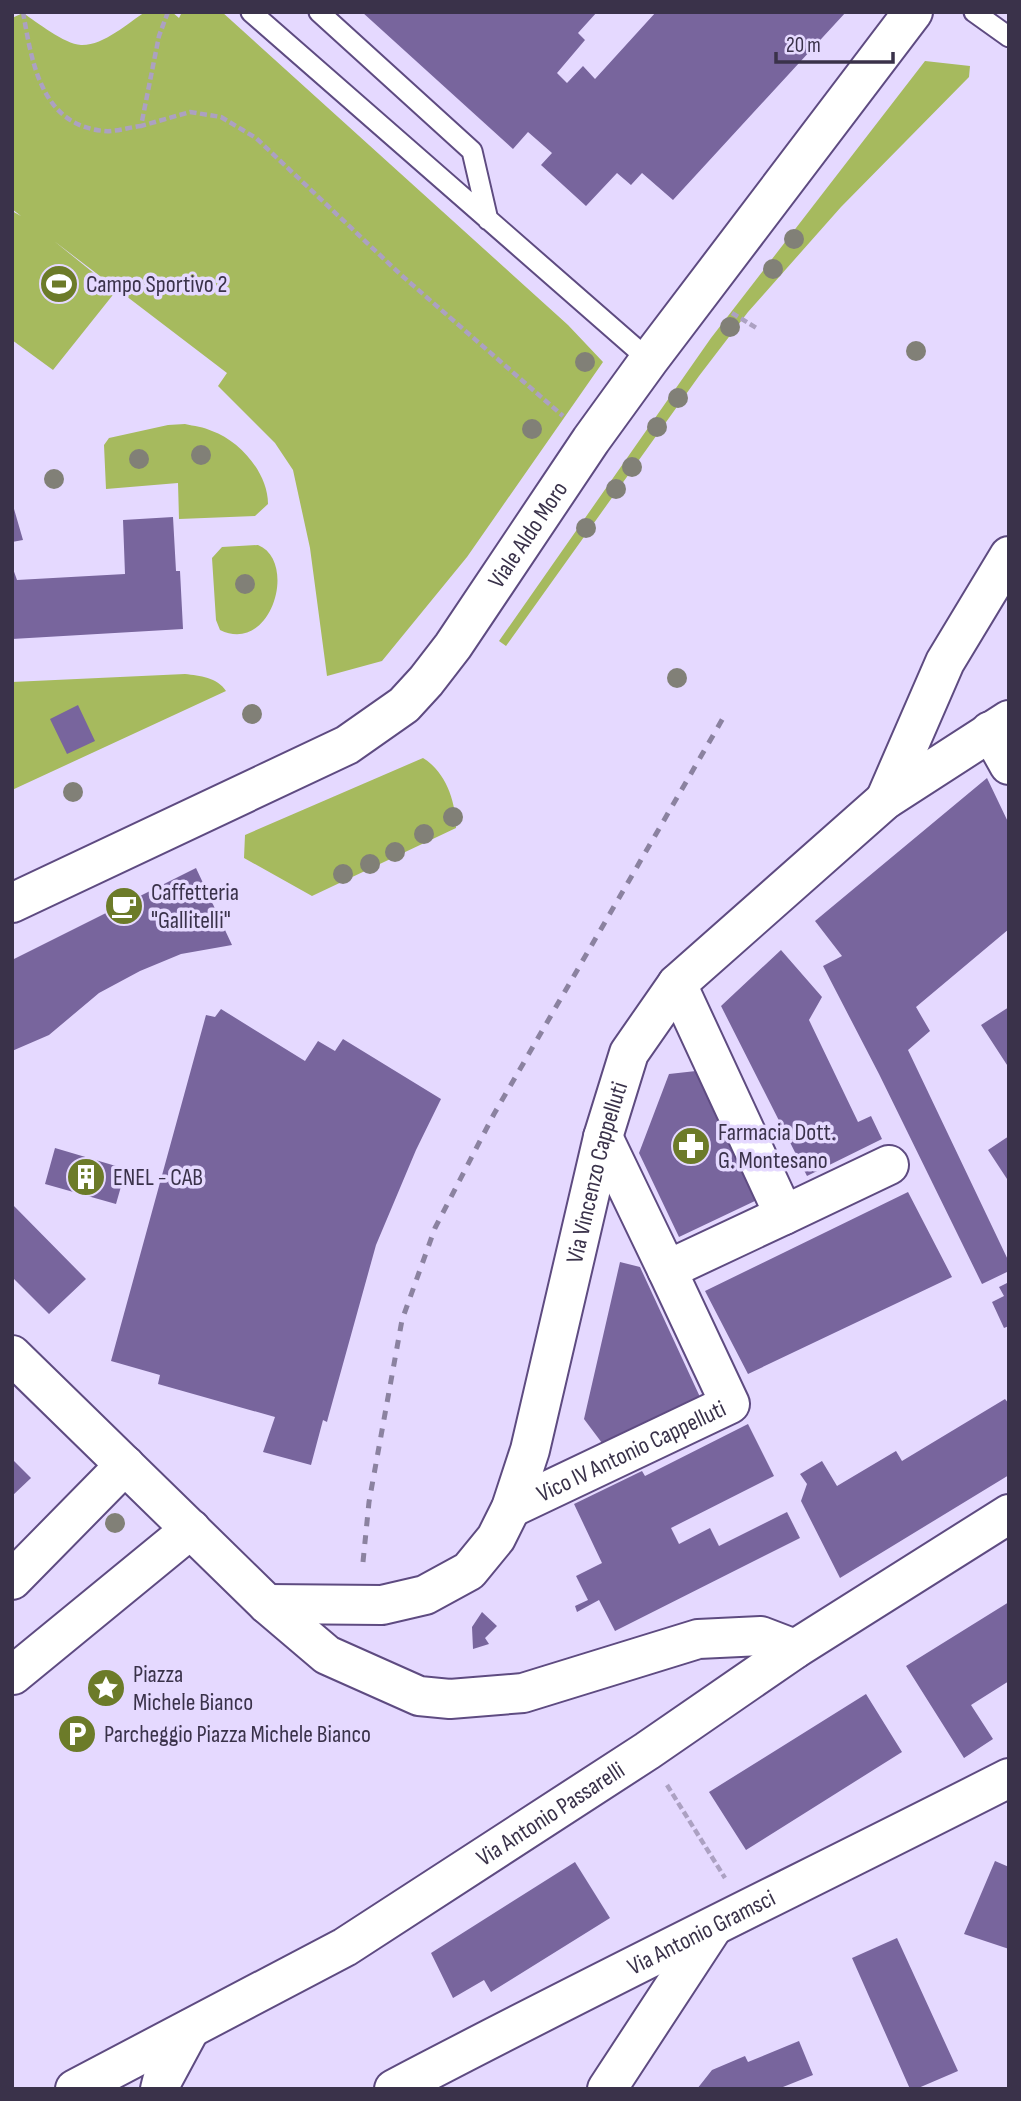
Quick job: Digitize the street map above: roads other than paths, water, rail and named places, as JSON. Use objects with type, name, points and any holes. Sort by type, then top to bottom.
[{"type":"street","name":"Viale Aldo Moro","points":[[12,903],[347,745],[404,705],[453,646],[591,440],[649,360],[913,12]]},
{"type":"street","points":[[885,800],[945,662],[1009,556]]},
{"type":"street","points":[[999,725],[1009,765]]},
{"type":"street","name":"Via Vincenzo Cappelluti","points":[[267,1604],[382,1605],[425,1595],[469,1571],[496,1538],[510,1508],[530,1450],[603,1137],[629,1053],[677,984],[885,800],[999,725]]},
{"type":"street","points":[[677,984],[784,1215]]},
{"type":"street","points":[[603,1137],[667,1270],[889,1165]]},
{"type":"street","name":"Vico IV Antonio Cappelluti","points":[[510,1508],[730,1404],[667,1270]]},
{"type":"street","points":[[12,1355],[267,1604],[327,1655],[419,1696],[450,1699],[523,1693],[698,1639],[761,1636],[795,1649]]},
{"type":"street","points":[[12,1580],[125,1465]]},
{"type":"street","name":"Via Antonio Passarelli","points":[[75,2089],[345,1947],[647,1751],[795,1649],[1009,1514]]},
{"type":"street","points":[[13,1675],[191,1529]]},
{"type":"street","name":"Via Antonio Gramsci","points":[[394,2089],[532,2016],[1009,1778]]},
{"type":"street","points":[[607,2089],[729,1919]]},
{"type":"street","points":[[160,2089],[190,2029]]},
{"type":"lane","points":[[251,12],[649,360]]},
{"type":"lane","points":[[320,12],[472,150],[488,220]]},
{"type":"lane","points":[[974,12],[1009,37]]},
{"type":"railway","points":[[363,1562],[369,1502],[402,1320],[435,1228],[494,1114],[726,713]]},
{"type":"place","name":"Campo Sportivo 2","points":[[59,284]]},
{"type":"place","name":"Caffetteria \"Gallitelli\"","points":[[124,906]]},
{"type":"place","name":"Farmacia Dott. G. Montesano","points":[[691,1146]]},
{"type":"place","name":"ENEL - CAB","points":[[86,1177]]},
{"type":"place","name":"Piazza Michele Bianco","points":[[106,1688]]},
{"type":"place","name":"Parcheggio Piazza Michele Bianco","points":[[77,1734]]}]
